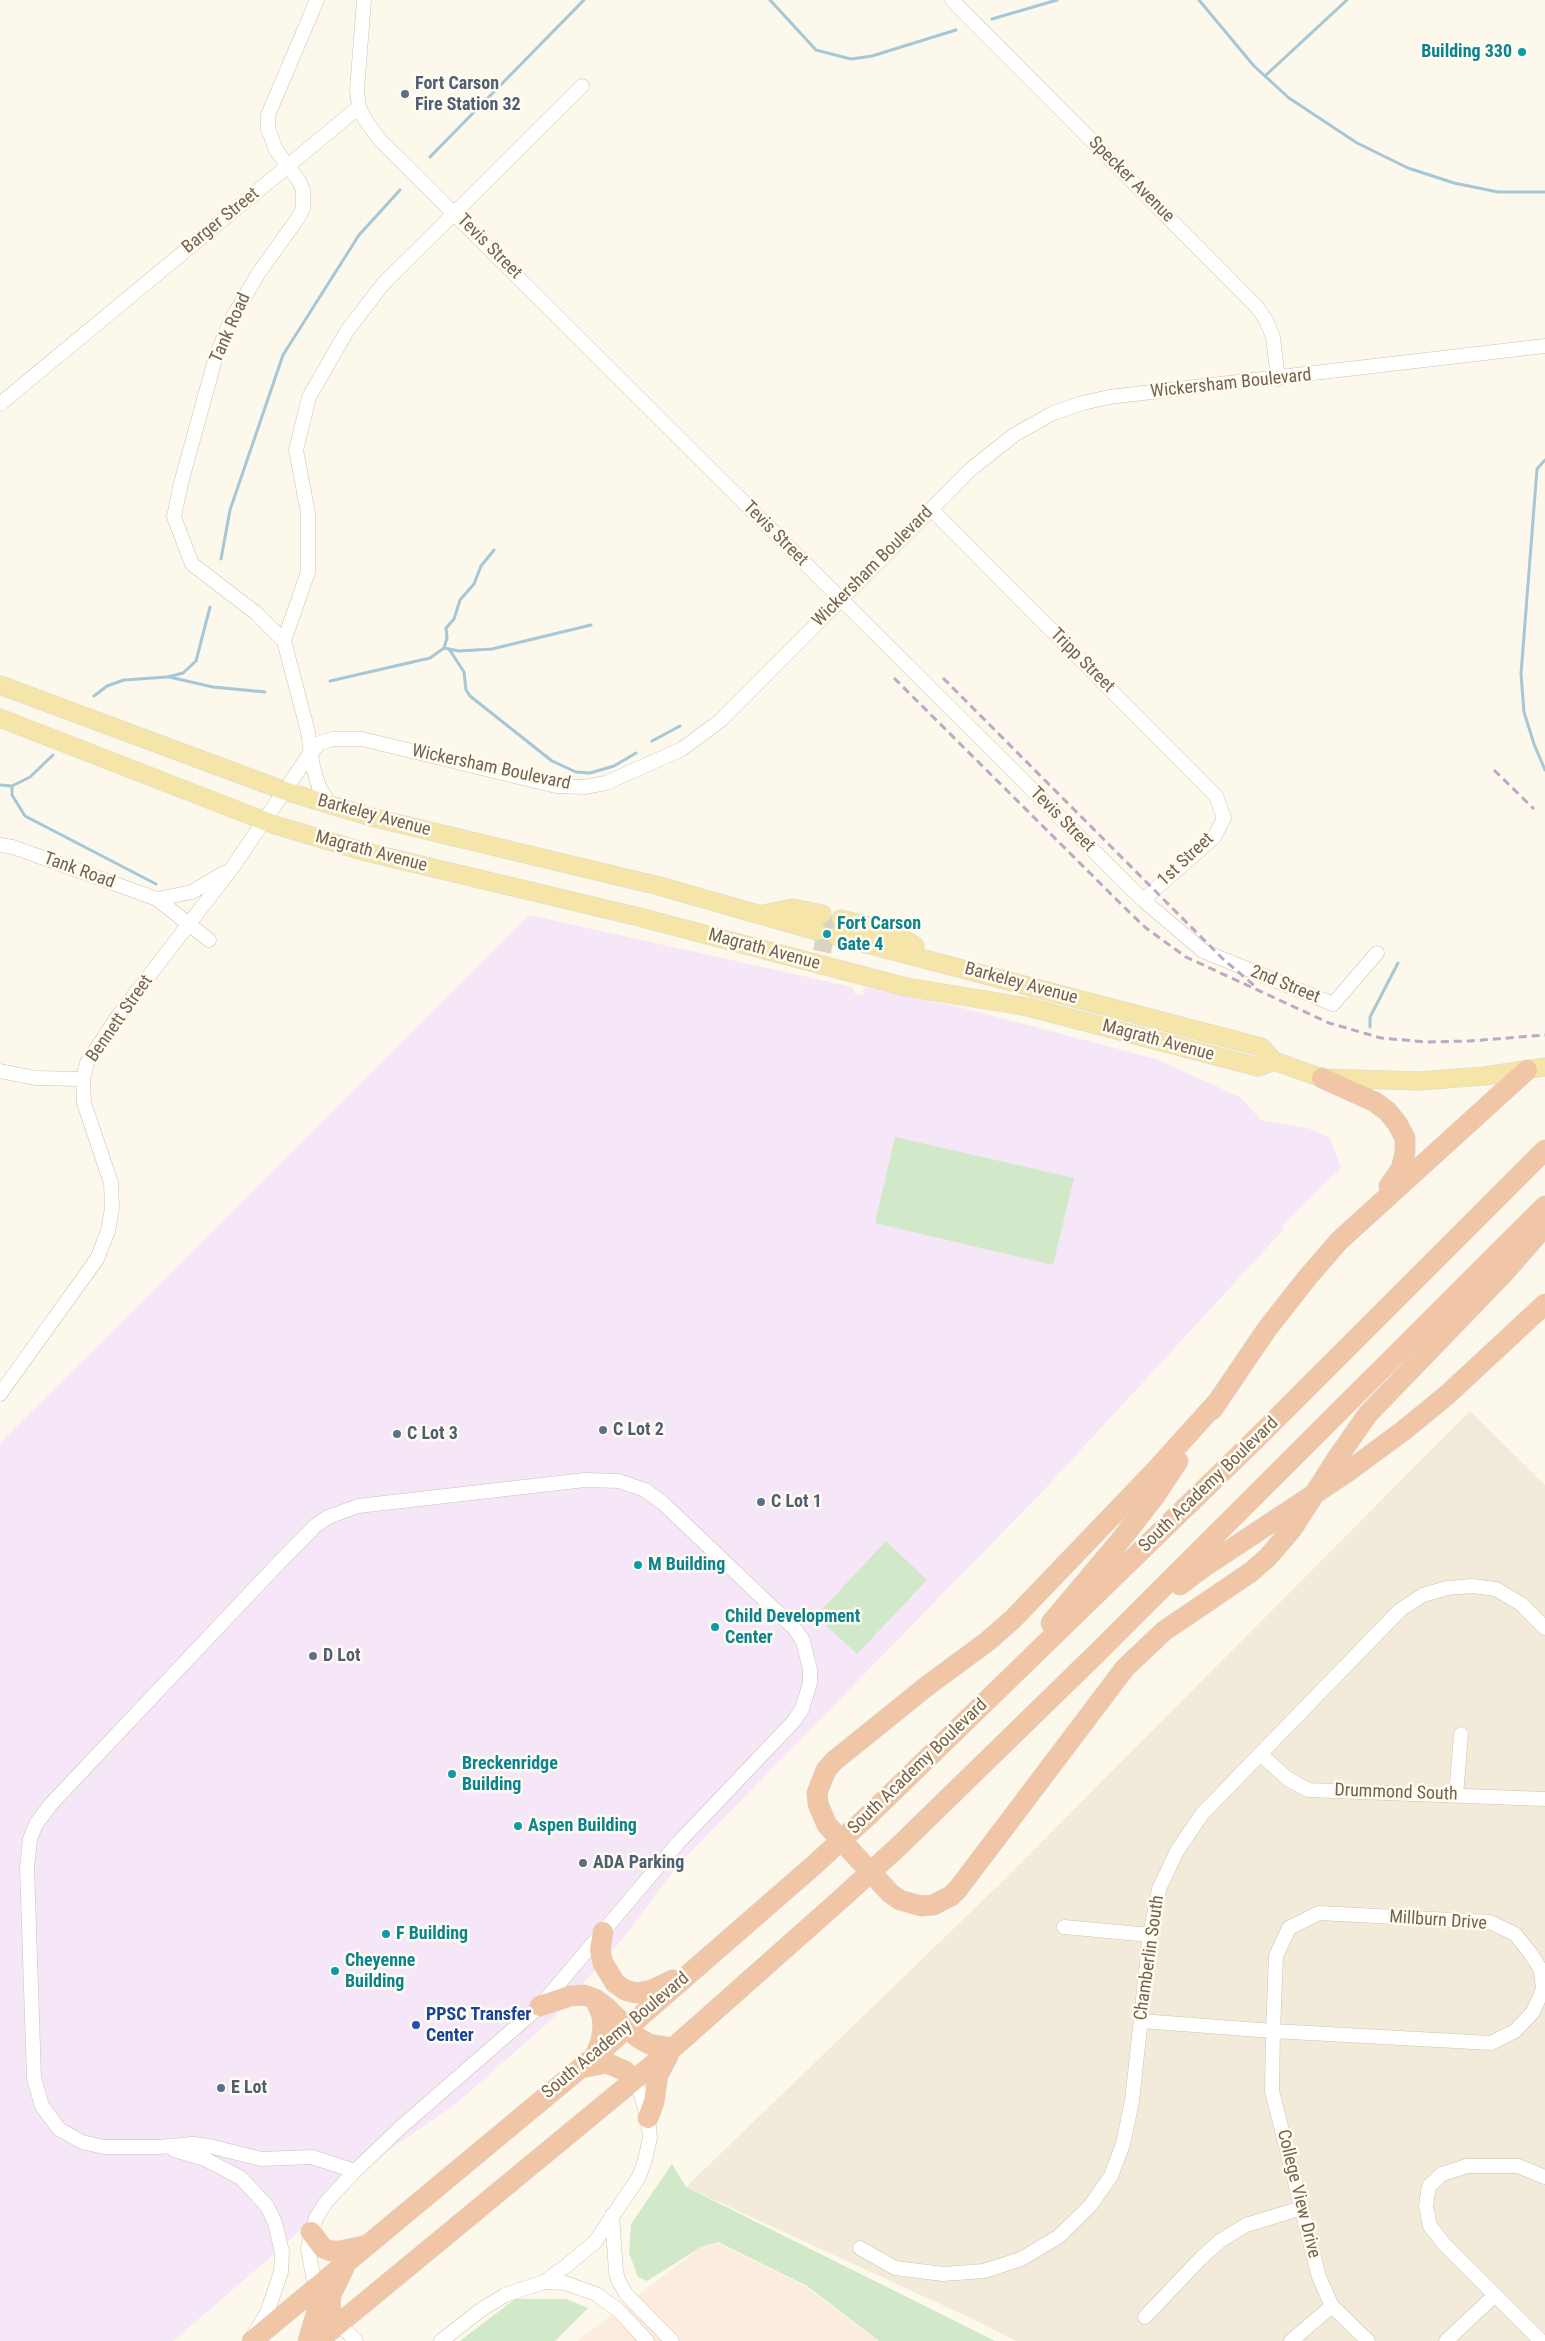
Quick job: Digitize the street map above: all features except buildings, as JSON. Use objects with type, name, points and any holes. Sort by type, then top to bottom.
[{"type":"highway","points":[[962,1726],[1119,1542],[1155,1496],[1267,1329],[1307,1278],[1369,1212],[1536,1069]]},
{"type":"highway","points":[[1322,1078],[1375,1102],[1387,1111],[1397,1123],[1405,1138],[1405,1153],[1401,1169],[1369,1212]]},
{"type":"highway","name":"South Academy Boulevard","points":[[251,2341],[595,2056],[813,1866],[962,1726],[1259,1436],[1545,1150]]},
{"type":"highway","points":[[318,2341],[673,2048],[898,1847],[1097,1653],[1545,1206]]},
{"type":"highway","points":[[1219,1400],[1154,1472],[1013,1619],[982,1646],[927,1686],[834,1761],[826,1770],[818,1793],[818,1804],[828,1825],[890,1893],[900,1900],[921,1906],[933,1905],[951,1896],[958,1889],[1125,1668],[1164,1632],[1251,1572],[1268,1557],[1292,1530],[1338,1456],[1368,1414],[1503,1274],[1545,1226]]},
{"type":"highway","points":[[1097,1653],[1201,1569],[1346,1473],[1403,1432],[1447,1396],[1545,1304]]},
{"type":"highway","points":[[603,1932],[600,1950],[603,1963],[615,1983],[625,1990],[636,1993],[649,1991],[691,1973]]},
{"type":"highway","points":[[540,2006],[570,1996],[584,1995],[595,1999],[627,2028],[649,2044],[673,2048]]},
{"type":"highway","points":[[595,1999],[604,2027],[595,2056]]},
{"type":"highway","points":[[648,2118],[654,2102],[658,2075],[673,2048]]},
{"type":"highway","points":[[579,2069],[607,2064],[625,2071],[633,2081]]},
{"type":"highway","points":[[311,2232],[323,2248],[331,2251],[367,2245]]},
{"type":"highway","points":[[338,2324],[330,2308],[331,2295],[337,2280],[349,2260]]},
{"type":"highway","points":[[308,2341],[317,2311],[315,2288]]},
{"type":"main road","name":"Barkeley Avenue","points":[[0,685],[285,791],[330,805],[386,821],[659,886],[759,915],[780,930],[818,927],[792,908],[759,915]]},
{"type":"main road","name":"Magrath Avenue","points":[[0,718],[266,821],[362,852],[639,917],[906,987],[1028,1007],[1258,1067],[1274,1061],[1322,1078],[1420,1081],[1536,1069]]},
{"type":"main road","name":"Barkeley Avenue","points":[[937,962],[895,933],[837,932],[937,962],[1261,1047],[1274,1061]]},
{"type":"street","name":"Tank Road","points":[[284,641],[256,613],[192,564],[174,517],[180,483],[216,356],[231,320],[258,274],[298,218],[303,208],[303,190],[299,180],[271,140],[268,115],[317,0]]},
{"type":"street","points":[[359,107],[357,90],[364,0]]},
{"type":"street","name":"Specker Avenue","points":[[952,0],[1256,306],[1266,320],[1272,337],[1278,378]]},
{"type":"street","points":[[330,805],[320,788],[284,641],[308,572],[308,513],[296,450],[309,397],[347,331],[383,284],[582,86]]},
{"type":"street","name":"Barger Street","points":[[0,404],[359,107]]},
{"type":"street","name":"Tevis Street","points":[[359,107],[378,139],[454,212],[840,600],[1143,900],[1203,951]]},
{"type":"street","name":"Wickersham Boulevard","points":[[266,821],[310,752],[326,741],[362,739],[556,786],[584,787],[606,783],[682,749],[721,720],[985,456],[1014,435],[1053,413],[1083,403],[1110,397],[1545,346]]},
{"type":"street","name":"Tripp Street","points":[[931,509],[1216,796],[1224,818]]},
{"type":"street","name":"1st Street","points":[[1143,900],[1214,837],[1224,818]]},
{"type":"street","name":"Bennett Street","points":[[0,1394],[97,1258],[108,1231],[112,1208],[111,1183],[84,1103],[83,1079],[87,1063],[96,1047],[266,821]]},
{"type":"street","name":"Tank Road","points":[[0,846],[13,847],[158,899],[209,940]]},
{"type":"street","points":[[158,899],[192,892],[232,868]]},
{"type":"street","name":"2nd Street","points":[[1203,951],[1333,1004],[1377,953]]},
{"type":"street","points":[[0,1071],[34,1078],[83,1079]]},
{"type":"street","points":[[315,2288],[308,2248],[316,2218],[327,2201],[401,2127],[540,2006],[678,1844],[794,1721],[802,1709],[810,1683],[808,1654],[803,1641],[784,1616],[663,1503],[645,1490],[619,1481],[602,1479],[358,1506],[337,1512],[315,1526],[51,1804],[36,1824],[30,1839],[28,1867],[34,2078],[42,2106],[59,2129],[82,2142],[104,2147],[159,2147],[193,2144],[261,2159],[312,2157],[355,2171]]},
{"type":"street","name":"Chamberlin South","points":[[860,2248],[895,2268],[943,2274],[984,2271],[1021,2259],[1058,2237],[1090,2206],[1111,2176],[1123,2144],[1132,2101],[1150,1935],[1159,1889],[1177,1851],[1202,1814],[1400,1610],[1423,1594],[1447,1588],[1472,1586],[1496,1589],[1521,1604],[1545,1628]]},
{"type":"street","points":[[1456,1796],[1460,1734]]},
{"type":"street","name":"Drummond South","points":[[1260,1754],[1288,1779],[1308,1790],[1545,1800]]},
{"type":"street","name":"Millburn Drive","points":[[1141,2021],[1273,2031],[1490,2043],[1515,2031],[1533,2012],[1544,1990],[1541,1970],[1515,1934],[1490,1922],[1320,1913],[1289,1928],[1276,1956],[1273,2031]]},
{"type":"street","points":[[1064,1927],[1150,1935]]},
{"type":"street","name":"College View Drive","points":[[1273,2031],[1272,2092],[1319,2277],[1332,2306],[1368,2341]]},
{"type":"street","points":[[440,2341],[482,2309],[505,2295],[544,2282],[594,2242],[639,2177],[645,2160],[650,2138],[648,2118],[640,2092],[633,2081]]},
{"type":"street","points":[[159,2147],[206,2159],[241,2178],[267,2206],[275,2222],[282,2252],[280,2272],[268,2313],[251,2341]]},
{"type":"street","points":[[1541,2341],[1444,2244],[1430,2226],[1426,2206],[1429,2186],[1442,2174],[1467,2166],[1518,2166],[1545,2177]]},
{"type":"street","points":[[1145,2317],[1201,2258],[1220,2241],[1246,2225],[1302,2208]]},
{"type":"street","points":[[612,2215],[616,2272],[619,2282],[626,2294],[672,2341]]},
{"type":"street","points":[[544,2282],[565,2284],[596,2294],[618,2310],[647,2341]]},
{"type":"street","points":[[1446,2341],[1495,2295]]},
{"type":"street","points":[[1291,2341],[1332,2306]]},
{"type":"street","points":[[338,2324],[356,2341]]},
{"type":"shaded area","points":[[529,915],[852,987],[855,994],[864,996],[863,987],[963,1008],[1156,1059],[1240,1097],[1261,1120],[1311,1129],[1330,1138],[1341,1168],[1282,1226],[1284,1229],[1043,1491],[679,1864],[619,1943],[551,2020],[457,2103],[383,2154],[273,2255],[173,2341],[0,2341],[0,1443]]},
{"type":"shaded area","points":[[1470,1411],[1545,1485],[1545,2341],[1016,2341],[975,2320],[686,2187],[1005,1879]]},
{"type":"shaded area","points":[[717,2243],[806,2287],[878,2341],[577,2341],[700,2248]]},
{"type":"green space","points":[[895,1137],[1074,1178],[1053,1265],[875,1223]]},
{"type":"green space","points":[[886,1541],[927,1580],[857,1654],[816,1616]]},
{"type":"green space","points":[[672,2164],[686,2187],[995,2341],[879,2341],[807,2286],[718,2242],[701,2247],[647,2281],[638,2277],[629,2253],[631,2224]]},
{"type":"green space","points":[[515,2299],[566,2299],[588,2308],[555,2341],[460,2341]]},
{"type":"waterway","points":[[430,157],[584,0]]},
{"type":"waterway","points":[[770,0],[816,50],[851,59],[872,56],[956,30]]},
{"type":"waterway","points":[[992,19],[1057,0]]},
{"type":"waterway","points":[[1199,0],[1254,66],[1289,98],[1357,143],[1408,168],[1454,183],[1498,192],[1545,192]]},
{"type":"waterway","points":[[1265,76],[1347,0]]},
{"type":"waterway","points":[[221,559],[230,510],[283,355],[359,235],[400,190]]},
{"type":"waterway","points":[[1545,460],[1537,469],[1521,674],[1524,712],[1545,770]]},
{"type":"waterway","points":[[444,648],[447,638],[446,628],[454,619],[460,600],[474,584],[481,566],[494,550]]},
{"type":"waterway","points":[[94,696],[107,686],[124,680],[167,677],[183,673],[196,661],[210,607]]},
{"type":"waterway","points":[[330,681],[430,658],[444,648],[459,651],[492,649],[591,625]]},
{"type":"waterway","points":[[449,649],[464,672],[466,690],[470,696],[552,761],[576,772],[590,773],[614,766],[636,753]]},
{"type":"waterway","points":[[169,677],[213,687],[265,692]]},
{"type":"waterway","points":[[652,741],[680,726]]},
{"type":"waterway","points":[[0,785],[12,786],[30,777],[53,755]]},
{"type":"waterway","points":[[12,786],[12,795],[25,816],[156,884]]},
{"type":"waterway","points":[[1370,1027],[1370,1017],[1398,963]]},
{"type":"tunnel","points":[[820,922],[839,927]]},
{"type":"tunnel","points":[[815,941],[834,945]]},
{"type":"railway","points":[[894,678],[1127,910],[1146,928],[1186,957],[1329,1023],[1381,1038],[1426,1042],[1470,1041],[1545,1035]]},
{"type":"railway","points":[[943,678],[1223,959],[1256,987]]},
{"type":"railway","points":[[1494,770],[1534,809]]},
{"type":"place","name":"Building 330","points":[[1522,52]]},
{"type":"place","name":"Fort Carson Fire Station 32","points":[[405,94]]},
{"type":"place","name":"Fort Carson Gate 4","points":[[827,934]]},
{"type":"place","name":"C Lot 2","points":[[603,1430]]},
{"type":"place","name":"C Lot 3","points":[[397,1434]]},
{"type":"place","name":"C Lot 1","points":[[761,1502]]},
{"type":"place","name":"M Building","points":[[638,1565]]},
{"type":"place","name":"Child Development Center","points":[[715,1627]]},
{"type":"place","name":"D Lot","points":[[313,1656]]},
{"type":"place","name":"Breckenridge Building","points":[[452,1774]]},
{"type":"place","name":"Aspen Building","points":[[518,1826]]},
{"type":"place","name":"ADA Parking","points":[[583,1863]]},
{"type":"place","name":"F Building","points":[[386,1934]]},
{"type":"place","name":"Cheyenne Building","points":[[335,1971]]},
{"type":"place","name":"PPSC Transfer Center","points":[[416,2025]]},
{"type":"place","name":"E Lot","points":[[221,2088]]}]
